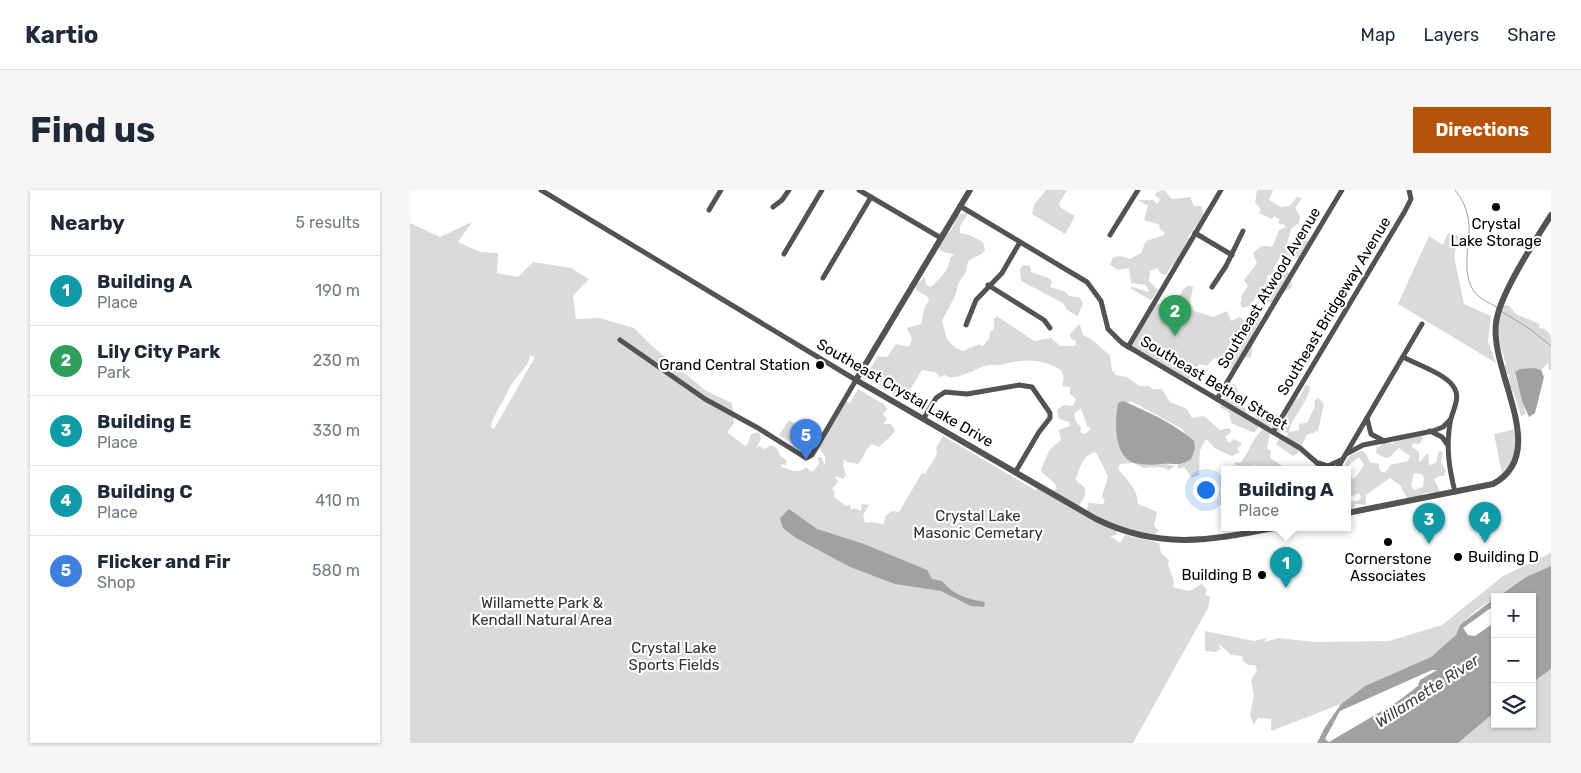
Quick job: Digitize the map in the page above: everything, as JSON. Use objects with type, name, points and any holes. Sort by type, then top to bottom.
[{"type":"street","name":"Southeast Crystal Lake Drive","points":[[541,190],[856,380],[1112,527],[1145,537],[1194,541],[1255,531]]},
{"type":"street","points":[[709,210],[721,190]]},
{"type":"street","points":[[773,207],[782,200],[789,190]]},
{"type":"street","points":[[784,254],[822,190]]},
{"type":"street","points":[[860,190],[941,238]]},
{"type":"street","points":[[620,340],[705,398],[806,458],[812,455],[970,190]]},
{"type":"street","points":[[1110,235],[1138,190]]},
{"type":"street","points":[[1128,346],[1222,190]]},
{"type":"street","name":"Southeast Atwood Avenue","points":[[1217,399],[1342,190]]},
{"type":"street","name":"Southeast Bridgeway Avenue","points":[[1273,432],[1406,211],[1411,199],[1409,190]]},
{"type":"street","points":[[823,278],[871,197]]},
{"type":"street","name":"Southeast Bethel Street","points":[[960,206],[1087,282],[1100,301],[1108,329],[1128,346],[1273,432],[1321,466]]},
{"type":"street","points":[[1351,512],[1492,484],[1505,478],[1517,465],[1525,442],[1523,425],[1497,345],[1495,325],[1500,305],[1551,215]]},
{"type":"street","points":[[1212,287],[1232,255],[1243,231]]},
{"type":"street","points":[[1195,233],[1232,255]]},
{"type":"street","points":[[966,325],[976,300],[988,285],[1002,273],[1020,242]]},
{"type":"street","points":[[988,285],[1044,320],[1050,328]]},
{"type":"street","points":[[1339,466],[1422,324]]},
{"type":"street","points":[[1403,357],[1452,384],[1457,399],[1450,419],[1447,444],[1455,492]]},
{"type":"street","points":[[924,418],[936,398],[945,392],[967,394],[1019,385],[1032,387],[1050,413],[1050,418],[1039,432],[1016,472]]},
{"type":"street","points":[[1367,418],[1371,434],[1384,441]]},
{"type":"street","points":[[1318,463],[1328,466],[1341,461],[1356,447],[1430,431],[1443,427],[1450,419]]},
{"type":"street","points":[[1430,431],[1442,437],[1447,444]]},
{"type":"green space","points":[[1046,190],[1067,190],[1059,204],[1061,208],[1075,216],[1065,234],[1032,214],[1034,205]]},
{"type":"green space","points":[[1164,190],[1172,199],[1190,197],[1194,206],[1201,206],[1204,215],[1188,237],[1189,242],[1180,262],[1171,266],[1166,275],[1161,274],[1157,268],[1150,271],[1149,281],[1158,290],[1151,300],[1131,289],[1133,287],[1149,292],[1146,285],[1131,283],[1129,268],[1118,270],[1110,265],[1113,257],[1121,256],[1130,259],[1141,253],[1146,241],[1164,235],[1165,233],[1159,228],[1160,225],[1144,220],[1148,206],[1138,200],[1153,200],[1157,204],[1160,200],[1155,195],[1157,192]]},
{"type":"green space","points":[[1257,190],[1273,190],[1269,200],[1281,207],[1290,206],[1297,197],[1302,198],[1295,208],[1300,216],[1299,223],[1291,229],[1287,244],[1298,241],[1295,234],[1299,231],[1303,232],[1303,238],[1309,242],[1298,258],[1289,259],[1281,256],[1273,269],[1275,271],[1289,272],[1292,287],[1277,297],[1273,303],[1266,302],[1262,296],[1277,278],[1275,274],[1268,275],[1265,288],[1259,292],[1250,306],[1242,308],[1240,303],[1241,297],[1248,286],[1244,280],[1257,263],[1253,254],[1261,247],[1272,247],[1279,230],[1286,227],[1283,223],[1281,225],[1278,222],[1280,220],[1274,216],[1272,219],[1259,213],[1261,209],[1255,203]]},
{"type":"green space","name":"Willamette Park & Kendall Natural Area","points":[[966,212],[968,214],[960,226],[960,233],[983,242],[985,250],[968,262],[966,272],[959,282],[955,296],[942,321],[947,339],[954,347],[963,351],[980,344],[982,347],[989,339],[990,332],[994,329],[994,319],[997,316],[1034,341],[1051,338],[1060,346],[1075,346],[1076,341],[1071,339],[1070,334],[1080,325],[1083,335],[1091,339],[1110,355],[1112,370],[1116,375],[1127,377],[1139,386],[1162,389],[1170,402],[1187,409],[1192,418],[1204,416],[1220,430],[1229,428],[1231,432],[1226,436],[1227,441],[1230,443],[1233,439],[1242,443],[1237,450],[1240,452],[1232,456],[1216,449],[1206,439],[1200,450],[1199,475],[1192,478],[1184,467],[1179,469],[1177,467],[1187,436],[1182,429],[1131,401],[1126,404],[1153,461],[1175,466],[1169,470],[1159,467],[1143,468],[1134,463],[1120,464],[1118,469],[1134,489],[1138,504],[1157,512],[1154,526],[1159,531],[1152,535],[1122,527],[1116,529],[1117,535],[1110,536],[1120,543],[1125,535],[1159,543],[1161,553],[1169,560],[1168,564],[1174,582],[1173,587],[1189,591],[1202,584],[1207,590],[1205,595],[1210,596],[1208,608],[1133,743],[410,743],[410,223],[440,237],[472,222],[458,242],[480,252],[498,253],[497,273],[518,277],[533,262],[571,268],[589,279],[573,296],[576,319],[599,318],[634,328],[652,346],[706,391],[732,403],[734,423],[727,432],[745,446],[748,444],[751,434],[759,432],[761,439],[756,448],[759,446],[765,449],[771,445],[777,448],[781,457],[787,460],[785,465],[781,464],[782,467],[798,471],[806,467],[812,472],[819,464],[818,457],[821,457],[825,465],[825,456],[819,448],[846,401],[850,403],[858,389],[885,405],[887,409],[883,414],[887,419],[883,424],[891,424],[895,430],[894,433],[879,447],[872,444],[858,464],[847,462],[844,459],[843,466],[846,475],[843,479],[835,476],[838,482],[832,489],[835,491],[834,497],[846,506],[850,505],[851,510],[854,508],[861,511],[862,504],[869,505],[863,515],[865,523],[884,524],[885,516],[892,511],[899,512],[922,473],[925,474],[937,454],[936,448],[943,436],[1035,490],[1043,484],[1053,491],[1057,489],[1041,469],[1050,449],[1061,440],[1059,430],[1070,426],[1069,422],[1059,419],[1057,410],[1063,405],[1073,406],[1076,399],[1070,394],[1070,387],[1062,386],[1064,378],[1061,370],[1047,363],[1032,361],[988,365],[954,377],[945,375],[940,377],[935,372],[922,370],[906,396],[900,398],[865,377],[878,356],[887,357],[896,344],[909,347],[912,339],[907,328],[921,324],[925,306],[929,301],[928,297],[916,290],[916,285],[925,277],[926,285],[931,287],[946,271],[950,258],[954,255],[941,251],[938,247],[953,227],[957,216]],"holes":[[[530,355],[535,357],[494,429],[491,427],[492,421],[511,385],[528,363]],[[1081,408],[1087,426],[1091,429],[1085,434],[1080,432],[1081,427],[1076,422],[1074,414]],[[1095,452],[1097,454],[1108,477],[1102,496],[1105,501],[1103,504],[1088,503],[1087,512],[1079,506],[1085,495],[1085,488],[1075,479],[1084,460]]]},
{"type":"green space","points":[[1448,233],[1459,236],[1454,256],[1464,304],[1491,316],[1488,342],[1496,363],[1398,304],[1429,236],[1443,245]]},
{"type":"green space","points":[[1023,265],[1030,266],[1031,272],[1049,278],[1052,282],[1050,287],[1066,292],[1069,296],[1079,297],[1083,303],[1078,316],[1067,310],[1063,303],[1021,281],[1020,269]]},
{"type":"green space","points":[[1190,285],[1193,287],[1190,302],[1194,311],[1213,317],[1227,311],[1231,321],[1240,317],[1248,323],[1257,315],[1261,319],[1255,330],[1251,358],[1241,355],[1233,369],[1224,370],[1219,359],[1214,358],[1207,366],[1199,364],[1188,382],[1128,347],[1155,302],[1176,314],[1179,311],[1175,304],[1183,289]]},
{"type":"green space","points":[[1508,305],[1516,314],[1540,324],[1539,328],[1545,329],[1551,335],[1551,370],[1549,370],[1548,363],[1540,371],[1515,375],[1526,414],[1521,416],[1514,394],[1507,382],[1510,375],[1505,374],[1503,369],[1506,363],[1500,342],[1499,320],[1502,306]]},
{"type":"green space","points":[[1234,384],[1238,390],[1236,397],[1243,403],[1248,415],[1263,419],[1277,414],[1281,422],[1285,421],[1293,401],[1300,397],[1305,385],[1310,386],[1307,398],[1293,420],[1289,432],[1299,430],[1299,424],[1307,423],[1315,406],[1314,401],[1318,398],[1324,404],[1318,431],[1307,435],[1297,454],[1293,456],[1276,444],[1279,439],[1286,438],[1288,433],[1278,432],[1272,427],[1265,426],[1259,426],[1255,432],[1252,432],[1231,423],[1229,412],[1220,407],[1229,385]]},
{"type":"green space","points":[[789,420],[809,433],[798,448],[779,435]]},
{"type":"green space","points":[[1265,428],[1270,434],[1267,448],[1271,451],[1270,458],[1281,466],[1234,465],[1236,462],[1240,463],[1261,431]]},
{"type":"green space","points":[[1519,428],[1519,440],[1514,458],[1502,473],[1494,434]]},
{"type":"green space","points":[[1419,433],[1423,439],[1419,444],[1414,443],[1411,446],[1419,452],[1419,462],[1428,453],[1429,465],[1436,463],[1439,451],[1443,452],[1441,462],[1446,471],[1444,476],[1434,479],[1440,492],[1425,493],[1417,498],[1407,498],[1400,485],[1390,478],[1366,495],[1366,505],[1356,504],[1351,510],[1351,502],[1358,501],[1361,497],[1359,493],[1351,495],[1351,478],[1355,478],[1364,465],[1359,457],[1345,466],[1348,458],[1362,451],[1370,462],[1379,464],[1379,469],[1382,472],[1386,472],[1390,465],[1408,461],[1410,456],[1399,448],[1387,458],[1376,453],[1377,448],[1386,441],[1393,444],[1395,439]],"holes":[[[1414,473],[1422,474],[1424,478],[1423,487],[1414,490],[1411,486]]]},
{"type":"green space","points":[[1551,553],[1551,566],[1526,577],[1502,593],[1491,593],[1491,600],[1461,624],[1457,635],[1431,657],[1365,686],[1341,704],[1271,731],[1271,719],[1258,718],[1254,725],[1250,715],[1254,695],[1251,681],[1257,670],[1255,665],[1248,665],[1243,661],[1242,656],[1231,655],[1218,643],[1221,649],[1216,652],[1205,651],[1205,631],[1254,641],[1266,638],[1265,642],[1278,638],[1315,642],[1389,641],[1442,625],[1503,576]]},
{"type":"green space","points":[[1551,669],[1551,743],[1458,743],[1491,715],[1491,728],[1536,728],[1536,680]]},
{"type":"water","points":[[1534,368],[1541,370],[1544,377],[1535,413],[1529,417],[1522,401],[1515,372],[1520,369]]},
{"type":"water","points":[[1123,401],[1151,413],[1186,434],[1194,441],[1195,449],[1191,459],[1180,464],[1151,465],[1134,463],[1127,459],[1119,445],[1116,428],[1118,403]]},
{"type":"water","points":[[789,509],[817,529],[864,544],[927,570],[932,579],[942,581],[961,596],[985,602],[984,607],[971,606],[941,591],[895,584],[850,567],[796,538],[783,528],[780,518]]},
{"type":"water","points":[[1551,566],[1551,669],[1536,680],[1536,593],[1503,593],[1526,577]]},
{"type":"water","name":"Willamette River","points":[[1491,601],[1491,608],[1463,628],[1468,635],[1475,636],[1491,625],[1491,715],[1458,743],[1317,743],[1325,727],[1341,704],[1365,686],[1431,657],[1456,635],[1461,624]],"holes":[[[1432,670],[1437,670],[1420,680],[1418,686],[1397,702],[1329,742],[1325,739],[1340,711]]]},
{"type":"waterway","points":[[1455,190],[1464,203],[1468,216],[1468,278],[1475,293],[1498,308]]},
{"type":"waterway","points":[[1501,311],[1530,329],[1551,346]]},
{"type":"place","name":"Crystal Lake Storage","points":[[1496,207]]},
{"type":"place","name":"Lily City Park","points":[[1175,336]]},
{"type":"place","name":"Grand Central Station","points":[[820,365]]},
{"type":"place","name":"Flicker and Fir","points":[[806,460]]},
{"type":"place","name":"Cornerstone Associates","points":[[1388,542]]},
{"type":"place","name":"Building C","points":[[1485,543]]},
{"type":"place","name":"Building E","points":[[1429,544]]},
{"type":"place","name":"Building D","points":[[1458,557]]},
{"type":"place","name":"Building B","points":[[1262,575]]},
{"type":"place","name":"Building A","points":[[1286,588]]},
{"type":"park label","name":"Crystal Lake Masonic Cemetary","points":[[978,524]]},
{"type":"park label","name":"Crystal Lake Sports Fields","points":[[674,656]]}]
